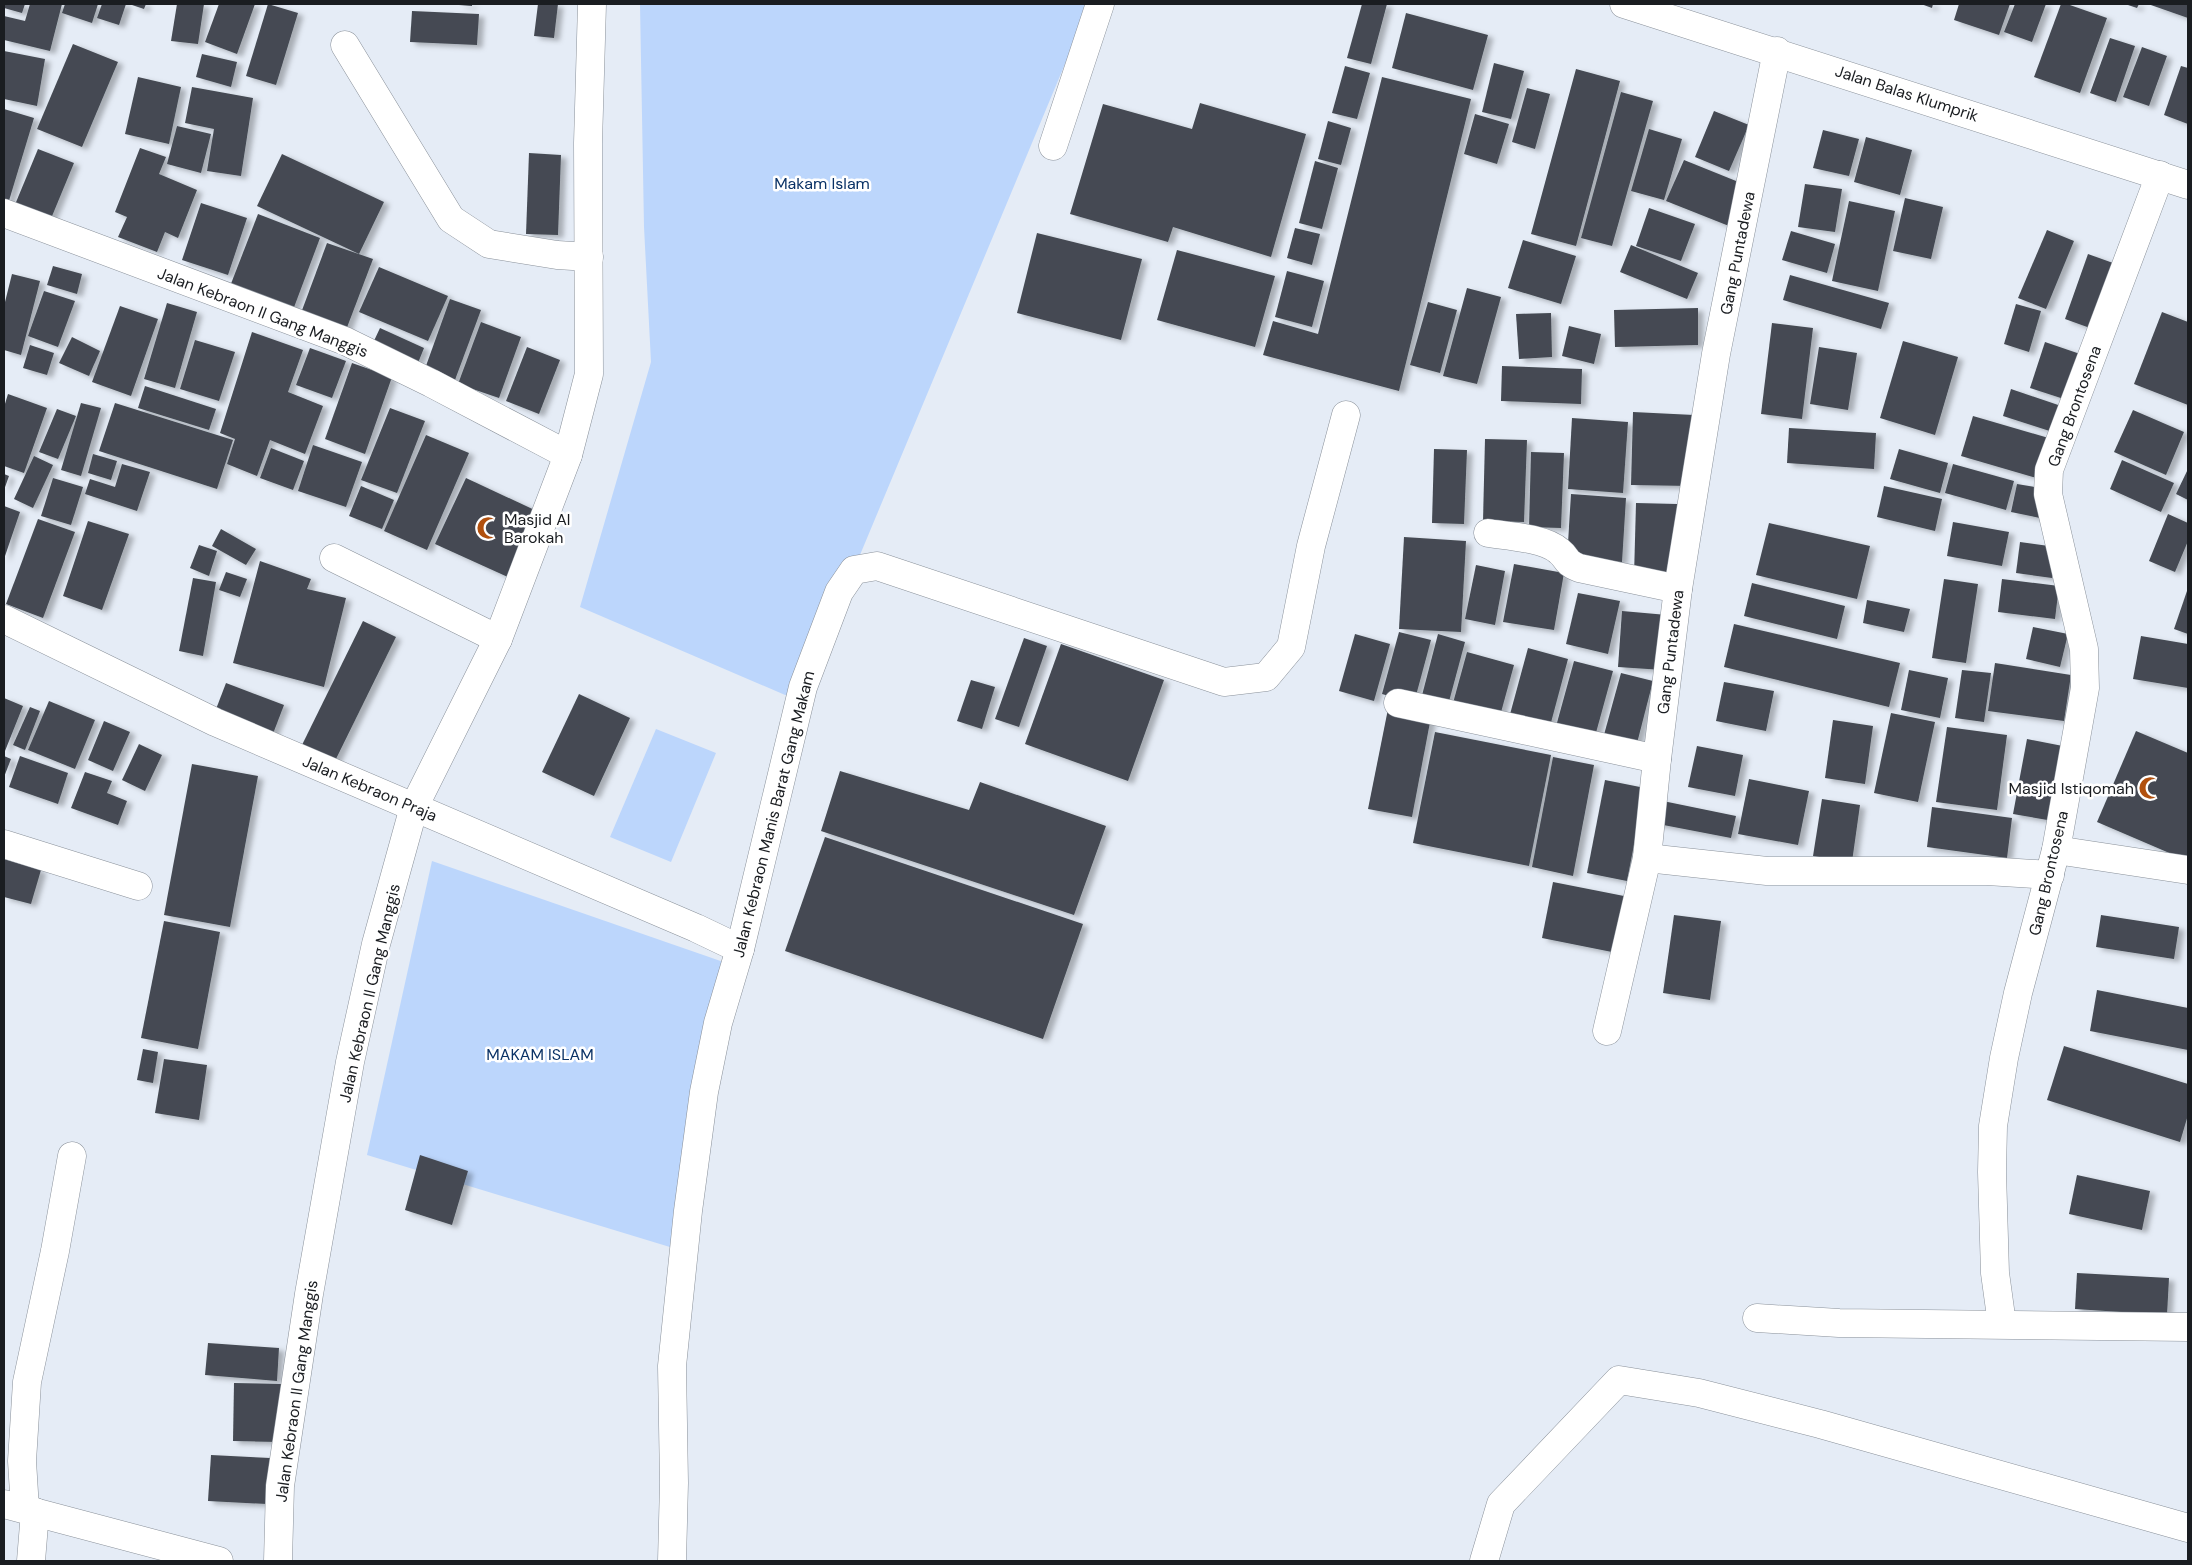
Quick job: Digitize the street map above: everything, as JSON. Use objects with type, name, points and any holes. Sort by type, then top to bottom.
[{"type":"street","name":"Jalan Kebraon II Gang Manggis","points":[[278,1561],[280,1486],[309,1294],[350,1062],[376,944],[414,807],[498,639],[568,454],[589,374],[588,143],[592,4]]},
{"type":"street","points":[[1053,146],[1100,4]]},
{"type":"street","name":"Jalan Balas Klumprik","points":[[1624,4],[1777,51],[2160,174],[2188,185]]},
{"type":"street","points":[[345,45],[450,219],[489,244],[557,255],[589,257]]},
{"type":"street","name":"Gang Puntadewa","points":[[1607,1031],[1647,858],[1678,590],[1716,354],[1777,51]]},
{"type":"street","name":"Gang Brontosena","points":[[2002,1324],[1995,1273],[1992,1172],[1993,1126],[2004,1058],[2016,1002],[2053,862],[2080,725],[2085,688],[2084,649],[2048,494],[2047,482],[2049,470],[2160,174]]},
{"type":"street","name":"Jalan Kebraon II Gang Manggis","points":[[4,213],[345,341],[568,454]]},
{"type":"street","name":"Jalan Kebraon Manis Barat Gang Makam","points":[[672,1561],[674,1483],[672,1366],[688,1211],[704,1092],[718,1024],[740,949],[802,687],[839,592],[854,570],[877,566],[1224,682],[1266,677],[1291,647],[1312,546],[1346,415]]},
{"type":"street","points":[[1488,533],[1540,542],[1560,551],[1568,564],[1579,568],[1678,590]]},
{"type":"street","points":[[334,558],[498,639]]},
{"type":"street","name":"Jalan Kebraon Praja","points":[[4,619],[215,722],[740,949]]},
{"type":"street","points":[[1398,703],[1657,759]]},
{"type":"street","points":[[4,844],[138,886]]},
{"type":"street","points":[[1647,858],[1767,871],[1987,871],[2053,862],[2188,870]]},
{"type":"street","points":[[31,1561],[21,1508],[27,1382],[53,1260],[72,1156]]},
{"type":"street","points":[[1756,1318],[1839,1323],[2188,1327]]},
{"type":"street","points":[[1484,1561],[1501,1504],[1618,1380],[1699,1393],[2188,1528]]},
{"type":"street","points":[[21,1508],[219,1561]]},
{"type":"green space","name":"Makam Islam","points":[[640,4],[1090,4],[799,701],[580,607],[651,362],[644,227]]},
{"type":"green space","points":[[656,729],[716,753],[671,862],[610,837]]},
{"type":"green space","name":"MAKAM ISLAM","points":[[432,861],[735,966],[683,1251],[367,1155]]},
{"type":"building","points":[[4,4],[25,4],[22,13],[4,8]]},
{"type":"building","points":[[30,4],[62,4],[50,51],[4,40],[4,16],[25,21]]},
{"type":"building","points":[[65,4],[98,4],[92,23],[62,13]]},
{"type":"building","points":[[102,4],[126,4],[119,25],[97,18]]},
{"type":"building","points":[[129,4],[146,4],[144,9]]},
{"type":"building","points":[[177,4],[204,4],[198,44],[171,41]]},
{"type":"building","points":[[219,4],[255,4],[237,54],[205,42]]},
{"type":"building","points":[[268,4],[298,13],[276,85],[246,76]]},
{"type":"building","points":[[472,4],[472,6],[459,5]]},
{"type":"building","points":[[538,4],[558,4],[554,38],[534,36]]},
{"type":"building","points":[[1362,4],[1387,4],[1371,64],[1347,58]]},
{"type":"building","points":[[1921,4],[1933,4],[1932,8]]},
{"type":"building","points":[[1959,4],[2010,4],[1999,35],[1954,20]]},
{"type":"building","points":[[2015,4],[2046,4],[2032,42],[2004,32]]},
{"type":"building","points":[[2061,4],[2067,4],[2107,18],[2080,93],[2034,77]]},
{"type":"building","points":[[2125,4],[2139,4],[2137,8]]},
{"type":"building","points":[[2148,4],[2188,4],[2188,18]]},
{"type":"building","points":[[412,11],[479,14],[477,45],[410,42]]},
{"type":"building","points":[[1406,13],[1488,35],[1473,90],[1392,68]]},
{"type":"building","points":[[2110,38],[2135,46],[2116,102],[2090,93]]},
{"type":"building","points":[[73,44],[118,62],[82,147],[37,129]]},
{"type":"building","points":[[2142,47],[2167,56],[2149,106],[2123,97]]},
{"type":"building","points":[[4,51],[45,59],[37,106],[4,99]]},
{"type":"building","points":[[202,54],[237,62],[231,87],[196,77]]},
{"type":"building","points":[[1494,63],[1524,71],[1511,119],[1482,112]]},
{"type":"building","points":[[1345,66],[1370,73],[1357,119],[1332,113]]},
{"type":"building","points":[[2181,66],[2188,68],[2188,124],[2164,115]]},
{"type":"building","points":[[1576,69],[1620,81],[1576,246],[1531,234]]},
{"type":"building","points":[[138,77],[181,87],[169,144],[125,134]]},
{"type":"building","points":[[1382,77],[1471,99],[1399,391],[1263,355],[1273,321],[1318,334]]},
{"type":"building","points":[[192,87],[253,98],[241,176],[207,171],[214,129],[185,123]]},
{"type":"building","points":[[1527,88],[1550,94],[1535,149],[1512,142]]},
{"type":"building","points":[[1621,92],[1653,101],[1612,246],[1581,238]]},
{"type":"building","points":[[1200,103],[1306,134],[1271,257],[1173,227],[1168,242],[1070,214],[1103,104],[1192,129]]},
{"type":"building","points":[[4,109],[34,118],[8,204],[4,203]]},
{"type":"building","points":[[1714,111],[1749,125],[1729,171],[1695,157]]},
{"type":"building","points":[[1475,114],[1509,124],[1497,164],[1464,154]]},
{"type":"building","points":[[1328,121],[1351,128],[1341,165],[1318,159]]},
{"type":"building","points":[[177,126],[211,134],[201,173],[167,164]]},
{"type":"building","points":[[1649,129],[1682,139],[1664,200],[1631,191]]},
{"type":"building","points":[[1823,130],[1859,139],[1849,176],[1813,168]]},
{"type":"building","points":[[1866,137],[1912,150],[1900,195],[1854,182]]},
{"type":"building","points":[[140,148],[166,157],[159,174],[197,190],[178,238],[165,232],[157,252],[118,237],[127,217],[115,212]]},
{"type":"building","points":[[38,149],[74,163],[50,221],[14,207]]},
{"type":"building","points":[[529,153],[561,155],[558,235],[526,234]]},
{"type":"building","points":[[282,154],[384,202],[359,254],[257,206]]},
{"type":"building","points":[[1684,160],[1746,185],[1729,226],[1666,201]]},
{"type":"building","points":[[1315,161],[1338,168],[1322,229],[1299,223]]},
{"type":"building","points":[[1805,184],[1842,189],[1835,232],[1798,227]]},
{"type":"building","points":[[1905,198],[1943,207],[1931,259],[1893,251]]},
{"type":"building","points":[[1849,201],[1895,211],[1878,291],[1832,281]]},
{"type":"building","points":[[201,203],[247,218],[228,275],[182,260]]},
{"type":"building","points":[[1649,208],[1695,224],[1681,261],[1636,246]]},
{"type":"building","points":[[258,214],[320,238],[290,318],[227,294]]},
{"type":"building","points":[[1295,228],[1320,234],[1312,265],[1287,258]]},
{"type":"building","points":[[2047,230],[2074,241],[2046,309],[2018,298]]},
{"type":"building","points":[[1791,231],[1835,244],[1827,273],[1782,260]]},
{"type":"building","points":[[1037,233],[1142,259],[1121,340],[1017,313]]},
{"type":"building","points":[[1523,240],[1576,256],[1561,304],[1508,288]]},
{"type":"building","points":[[327,243],[373,259],[343,338],[298,321]]},
{"type":"building","points":[[1631,245],[1698,273],[1687,299],[1620,272]]},
{"type":"building","points":[[1177,250],[1275,276],[1255,347],[1157,320]]},
{"type":"building","points":[[2088,254],[2113,263],[2090,328],[2065,319]]},
{"type":"building","points":[[53,266],[82,274],[77,294],[47,285]]},
{"type":"building","points":[[379,267],[448,296],[428,341],[359,312]]},
{"type":"building","points":[[1287,271],[1324,281],[1312,327],[1275,317]]},
{"type":"building","points":[[12,274],[40,281],[21,355],[4,350],[4,306]]},
{"type":"building","points":[[1790,275],[1889,303],[1881,329],[1783,300]]},
{"type":"building","points":[[1467,288],[1501,297],[1477,384],[1443,376]]},
{"type":"building","points":[[44,291],[75,301],[58,347],[28,336]]},
{"type":"building","points":[[450,299],[481,310],[452,388],[422,377]]},
{"type":"building","points":[[1428,302],[1457,310],[1440,373],[1410,365]]},
{"type":"building","points":[[167,303],[197,312],[175,388],[144,379]]},
{"type":"building","points":[[2016,304],[2041,311],[2029,352],[2004,344]]},
{"type":"building","points":[[120,306],[158,319],[131,396],[92,382]]},
{"type":"building","points":[[1698,308],[1698,345],[1615,347],[1614,310]]},
{"type":"building","points":[[2162,312],[2188,322],[2188,405],[2134,384]]},
{"type":"building","points":[[1551,313],[1552,357],[1519,359],[1516,314]]},
{"type":"building","points":[[481,322],[521,337],[499,398],[458,384]]},
{"type":"building","points":[[1772,323],[1813,328],[1802,419],[1761,414]]},
{"type":"building","points":[[1569,326],[1601,334],[1594,364],[1562,356]]},
{"type":"building","points":[[380,328],[424,348],[418,363],[373,343]]},
{"type":"building","points":[[252,332],[303,350],[288,392],[323,406],[305,454],[270,440],[257,476],[227,464],[235,439],[220,433]]},
{"type":"building","points":[[72,337],[100,351],[89,376],[59,363]]},
{"type":"building","points":[[195,340],[235,352],[219,401],[180,389]]},
{"type":"building","points":[[1903,341],[1958,357],[1935,435],[1880,418]]},
{"type":"building","points":[[2045,342],[2083,355],[2067,400],[2030,388]]},
{"type":"building","points":[[30,345],[54,353],[47,375],[23,368]]},
{"type":"building","points":[[527,347],[560,360],[539,414],[506,401]]},
{"type":"building","points":[[1819,347],[1857,353],[1848,410],[1810,404]]},
{"type":"building","points":[[310,348],[346,361],[332,398],[296,385]]},
{"type":"building","points":[[352,363],[392,377],[365,454],[325,439]]},
{"type":"building","points":[[1502,366],[1582,369],[1581,404],[1501,401]]},
{"type":"building","points":[[145,386],[216,409],[209,430],[138,408]]},
{"type":"building","points":[[2011,389],[2067,408],[2059,434],[2003,416]]},
{"type":"building","points":[[8,394],[47,408],[24,473],[4,466],[4,407]]},
{"type":"building","points":[[81,403],[101,408],[81,476],[61,470]]},
{"type":"building","points":[[115,403],[233,440],[217,489],[99,451]]},
{"type":"building","points":[[390,408],[425,421],[397,493],[361,480]]},
{"type":"building","points":[[57,409],[76,416],[58,459],[39,452]]},
{"type":"building","points":[[2133,410],[2184,432],[2166,475],[2114,452]]},
{"type":"building","points":[[1633,412],[1694,415],[1691,486],[1631,485]]},
{"type":"building","points":[[1973,416],[2052,439],[2040,479],[1961,456]]},
{"type":"building","points":[[1572,418],[1628,422],[1623,493],[1568,489]]},
{"type":"building","points":[[1789,428],[1876,433],[1874,469],[1787,463]]},
{"type":"building","points":[[426,435],[469,453],[427,550],[384,531]]},
{"type":"building","points":[[1485,439],[1527,440],[1524,522],[1483,521]]},
{"type":"building","points":[[313,445],[362,462],[346,507],[298,491]]},
{"type":"building","points":[[271,448],[304,461],[293,490],[260,478]]},
{"type":"building","points":[[1434,449],[1467,450],[1464,524],[1432,523]]},
{"type":"building","points":[[1899,449],[1948,463],[1940,493],[1890,479]]},
{"type":"building","points":[[1531,452],[1564,453],[1561,528],[1529,527]]},
{"type":"building","points":[[93,454],[117,461],[111,480],[88,473]]},
{"type":"building","points":[[34,456],[53,465],[33,508],[14,499]]},
{"type":"building","points":[[2122,460],[2174,483],[2161,512],[2110,489]]},
{"type":"building","points":[[122,464],[150,472],[137,511],[85,494],[90,479],[115,487]]},
{"type":"building","points":[[1953,464],[2014,481],[2006,510],[1945,493]]},
{"type":"building","points":[[2188,469],[2188,500],[2176,494]]},
{"type":"building","points":[[4,474],[9,476],[4,490]]},
{"type":"building","points":[[53,478],[83,487],[71,525],[41,516]]},
{"type":"building","name":"Masjid Al Barokah","points":[[466,478],[541,513],[510,578],[435,544]]},
{"type":"building","points":[[2017,484],[2046,489],[2040,518],[2011,512]]},
{"type":"building","points":[[361,486],[394,500],[382,529],[349,516]]},
{"type":"building","points":[[1884,486],[1942,499],[1935,531],[1877,517]]},
{"type":"building","points":[[1571,494],[1626,498],[1622,562],[1567,559]]},
{"type":"building","points":[[1636,503],[1677,504],[1675,577],[1634,576]]},
{"type":"building","points":[[4,506],[20,512],[4,559]]},
{"type":"building","points":[[2168,514],[2188,523],[2188,541],[2175,572],[2149,561]]},
{"type":"building","points":[[38,519],[75,532],[43,618],[6,604]]},
{"type":"building","points":[[88,521],[129,534],[102,610],[63,596]]},
{"type":"building","points":[[1953,522],[2009,532],[2002,566],[1947,556]]},
{"type":"building","points":[[1769,523],[1870,546],[1857,599],[1756,575]]},
{"type":"building","points":[[221,529],[256,549],[246,565],[212,546]]},
{"type":"building","points":[[1404,537],[1466,541],[1461,632],[1399,629]]},
{"type":"building","points":[[2020,542],[2056,547],[2052,578],[2016,573]]},
{"type":"building","points":[[199,545],[217,551],[209,576],[190,568]]},
{"type":"building","points":[[260,561],[311,579],[307,589],[346,598],[324,687],[233,663]]},
{"type":"building","points":[[1514,564],[1564,573],[1554,630],[1503,622]]},
{"type":"building","points":[[1476,565],[1505,571],[1495,625],[1465,619]]},
{"type":"building","points":[[226,572],[247,579],[240,597],[219,590]]},
{"type":"building","points":[[193,578],[216,582],[203,656],[179,651]]},
{"type":"building","points":[[1944,579],[1978,584],[1966,663],[1932,658]]},
{"type":"building","points":[[2002,579],[2059,586],[2055,619],[1998,612]]},
{"type":"building","points":[[1752,583],[1845,606],[1837,639],[1744,616]]},
{"type":"building","points":[[2188,588],[2188,634],[2174,629]]},
{"type":"building","points":[[1578,593],[1620,601],[1608,654],[1566,644]]},
{"type":"building","points":[[1867,600],[1910,609],[1904,632],[1863,623]]},
{"type":"building","points":[[1622,611],[1667,615],[1663,670],[1618,667]]},
{"type":"building","points":[[363,621],[396,637],[334,763],[301,747]]},
{"type":"building","points":[[1734,624],[1900,663],[1889,707],[1724,667]]},
{"type":"building","points":[[2033,627],[2068,634],[2060,667],[2026,659]]},
{"type":"building","points":[[1399,632],[1431,640],[1414,703],[1382,694]]},
{"type":"building","points":[[1355,634],[1390,644],[1374,701],[1339,691]]},
{"type":"building","points":[[1438,634],[1465,642],[1447,709],[1420,703]]},
{"type":"building","points":[[2141,636],[2188,644],[2188,688],[2133,679]]},
{"type":"building","points":[[1024,638],[1047,646],[1019,727],[995,719]]},
{"type":"building","points":[[1061,644],[1164,680],[1128,781],[1025,744]]},
{"type":"building","points":[[1528,648],[1568,659],[1549,730],[1509,718]]},
{"type":"building","points":[[1467,652],[1514,665],[1500,716],[1453,703]]},
{"type":"building","points":[[1574,661],[1613,671],[1594,740],[1555,730]]},
{"type":"building","points":[[1995,663],[2071,675],[2064,721],[1988,711]]},
{"type":"building","points":[[1909,670],[1948,678],[1940,718],[1901,710]]},
{"type":"building","points":[[1962,670],[1991,673],[1984,722],[1955,718]]},
{"type":"building","points":[[1621,673],[1653,681],[1635,751],[1602,742]]},
{"type":"building","points":[[971,680],[995,687],[982,729],[957,721]]},
{"type":"building","points":[[1724,682],[1774,691],[1766,731],[1716,721]]},
{"type":"building","points":[[226,683],[284,705],[271,739],[213,717]]},
{"type":"building","points":[[579,694],[630,718],[594,796],[542,772]]},
{"type":"building","points":[[4,698],[23,706],[5,751],[4,750]]},
{"type":"building","points":[[49,701],[95,720],[75,769],[28,750]]},
{"type":"building","points":[[30,707],[40,711],[25,750],[13,745]]},
{"type":"building","points":[[1388,709],[1431,717],[1412,817],[1368,809]]},
{"type":"building","points":[[1891,713],[1935,722],[1918,802],[1874,793]]},
{"type":"building","points":[[1833,720],[1873,726],[1865,784],[1825,778]]},
{"type":"building","points":[[104,721],[130,732],[113,771],[88,760]]},
{"type":"building","points":[[1947,727],[2007,735],[1997,810],[1936,802]]},
{"type":"building","name":"Masjid Istiqomah","points":[[2136,731],[2188,753],[2188,861],[2097,822]]},
{"type":"building","points":[[1435,732],[1551,755],[1529,866],[1413,843]]},
{"type":"building","points":[[2027,739],[2073,748],[2059,822],[2013,814]]},
{"type":"building","points":[[139,744],[162,755],[145,791],[122,780]]},
{"type":"building","points":[[1697,746],[1743,755],[1735,796],[1688,787]]},
{"type":"building","points":[[4,756],[11,759],[4,777]]},
{"type":"building","points":[[20,756],[68,773],[58,804],[9,787]]},
{"type":"building","points":[[1553,757],[1594,765],[1573,876],[1532,867]]},
{"type":"building","points":[[192,764],[258,776],[230,927],[164,915]]},
{"type":"building","points":[[840,771],[969,810],[980,782],[1106,826],[1074,915],[821,831]]},
{"type":"building","points":[[85,772],[112,781],[107,793],[127,801],[118,825],[71,808]]},
{"type":"building","points":[[1749,779],[1809,791],[1798,845],[1738,834]]},
{"type":"building","points":[[1605,780],[1645,788],[1627,881],[1587,873]]},
{"type":"building","points":[[1822,799],[1860,805],[1852,862],[1813,856]]},
{"type":"building","points":[[1658,800],[1736,816],[1731,838],[1653,823]]},
{"type":"building","points":[[1932,807],[2012,818],[2007,858],[1927,847]]},
{"type":"building","points":[[825,837],[1083,924],[1043,1039],[785,951]]},
{"type":"building","points":[[4,859],[41,870],[31,904],[4,897]]},
{"type":"building","points":[[1553,882],[1629,897],[1617,953],[1542,938]]},
{"type":"building","points":[[1674,915],[1721,921],[1710,1000],[1663,993]]},
{"type":"building","points":[[2101,915],[2179,927],[2174,959],[2096,947]]},
{"type":"building","points":[[164,921],[220,932],[198,1049],[141,1038]]},
{"type":"building","points":[[2097,990],[2188,1008],[2188,1050],[2090,1031]]},
{"type":"building","points":[[2064,1046],[2188,1084],[2188,1115],[2180,1142],[2047,1100]]},
{"type":"building","points":[[143,1049],[158,1052],[153,1083],[137,1080]]},
{"type":"building","points":[[164,1059],[207,1065],[199,1120],[155,1113]]},
{"type":"building","points":[[420,1155],[468,1171],[452,1225],[405,1210]]},
{"type":"building","points":[[2077,1175],[2150,1191],[2142,1230],[2069,1214]]},
{"type":"building","points":[[2077,1273],[2169,1278],[2167,1315],[2075,1309]]},
{"type":"building","points":[[208,1343],[279,1348],[277,1381],[205,1375]]},
{"type":"building","points":[[234,1383],[281,1384],[280,1442],[233,1441]]},
{"type":"building","points":[[211,1455],[270,1458],[267,1504],[208,1501]]},
{"type":"place","name":"Masjid Al Barokah","points":[[488,528]]},
{"type":"place","name":"Masjid Istiqomah","points":[[2150,788]]}]
